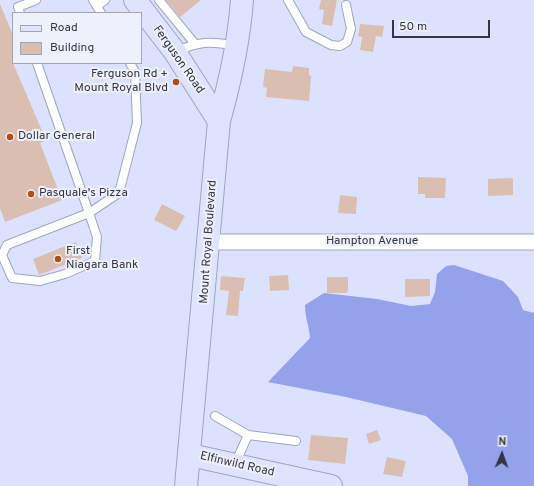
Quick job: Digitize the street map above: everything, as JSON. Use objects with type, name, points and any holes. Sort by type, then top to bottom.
[{"type":"main road","name":"Ferguson Road","points":[[135,0],[176,52],[219,121]]},
{"type":"main road","name":"Mount Royal Boulevard","points":[[186,486],[204,306],[219,121],[228,89],[228,45],[242,0]]},
{"type":"main road","name":"Elfinwild Road","points":[[190,455],[331,486]]},
{"type":"street","name":"Hampton Avenue","points":[[209,242],[534,242]]},
{"type":"lane","points":[[20,12],[18,7],[36,0]]},
{"type":"lane","points":[[97,6],[105,0]]},
{"type":"lane","points":[[159,0],[196,44]]},
{"type":"lane","points":[[288,0],[306,32],[331,45],[340,46],[347,42],[351,29],[346,5]]},
{"type":"lane","points":[[176,52],[196,44],[228,45]]},
{"type":"lane","points":[[37,64],[89,213],[97,237],[95,261],[66,274],[40,281],[12,278],[2,254],[6,245],[89,213],[119,193],[137,123],[135,72],[131,64]]},
{"type":"lane","points":[[215,416],[248,435],[296,441]]},
{"type":"lane","points":[[235,465],[248,435]]},
{"type":"shaded area","points":[[454,265],[503,281],[518,297],[523,310],[534,313],[534,486],[468,486],[468,476],[452,439],[426,416],[346,397],[268,382],[310,338],[305,305],[324,293],[377,299],[411,306],[430,304],[435,292],[437,274],[446,266]]},
{"type":"building","points":[[166,0],[201,0],[180,17]]},
{"type":"building","points":[[321,0],[337,0],[332,26],[322,24],[324,10],[319,9]]},
{"type":"building","points":[[0,4],[12,33],[12,64],[13,64],[46,140],[40,143],[62,200],[5,222],[0,208]]},
{"type":"building","points":[[360,24],[384,26],[382,37],[376,36],[373,52],[360,50],[362,37],[358,36]]},
{"type":"building","points":[[293,66],[309,68],[309,75],[311,76],[309,101],[266,97],[267,88],[263,87],[265,69],[292,72]]},
{"type":"building","points":[[418,177],[446,178],[445,198],[425,198],[425,194],[418,194]]},
{"type":"building","points":[[513,178],[513,195],[488,196],[488,179]]},
{"type":"building","points":[[340,195],[357,197],[356,214],[338,213]]},
{"type":"building","points":[[162,204],[185,216],[176,231],[154,220]]},
{"type":"building","name":"First Niagara Bank","points":[[76,242],[82,258],[39,275],[33,259]]},
{"type":"building","points":[[288,275],[289,290],[270,291],[269,276]]},
{"type":"building","points":[[221,276],[245,278],[243,291],[240,291],[238,316],[226,315],[229,291],[220,290]]},
{"type":"building","points":[[327,277],[348,277],[348,291],[346,293],[327,293]]},
{"type":"building","points":[[405,279],[430,279],[430,296],[405,297]]},
{"type":"building","points":[[377,430],[381,440],[369,444],[366,434]]},
{"type":"building","points":[[311,435],[348,438],[345,464],[308,460]]},
{"type":"building","points":[[387,457],[406,461],[402,477],[383,474]]},
{"type":"place","name":"Ferguson Rd + Mount Royal Blvd","points":[[176,82]]},
{"type":"place","name":"Dollar General","points":[[10,137]]},
{"type":"place","name":"Pasquale's Pizza","points":[[31,194]]},
{"type":"place","name":"First Niagara Bank","points":[[58,259]]}]
